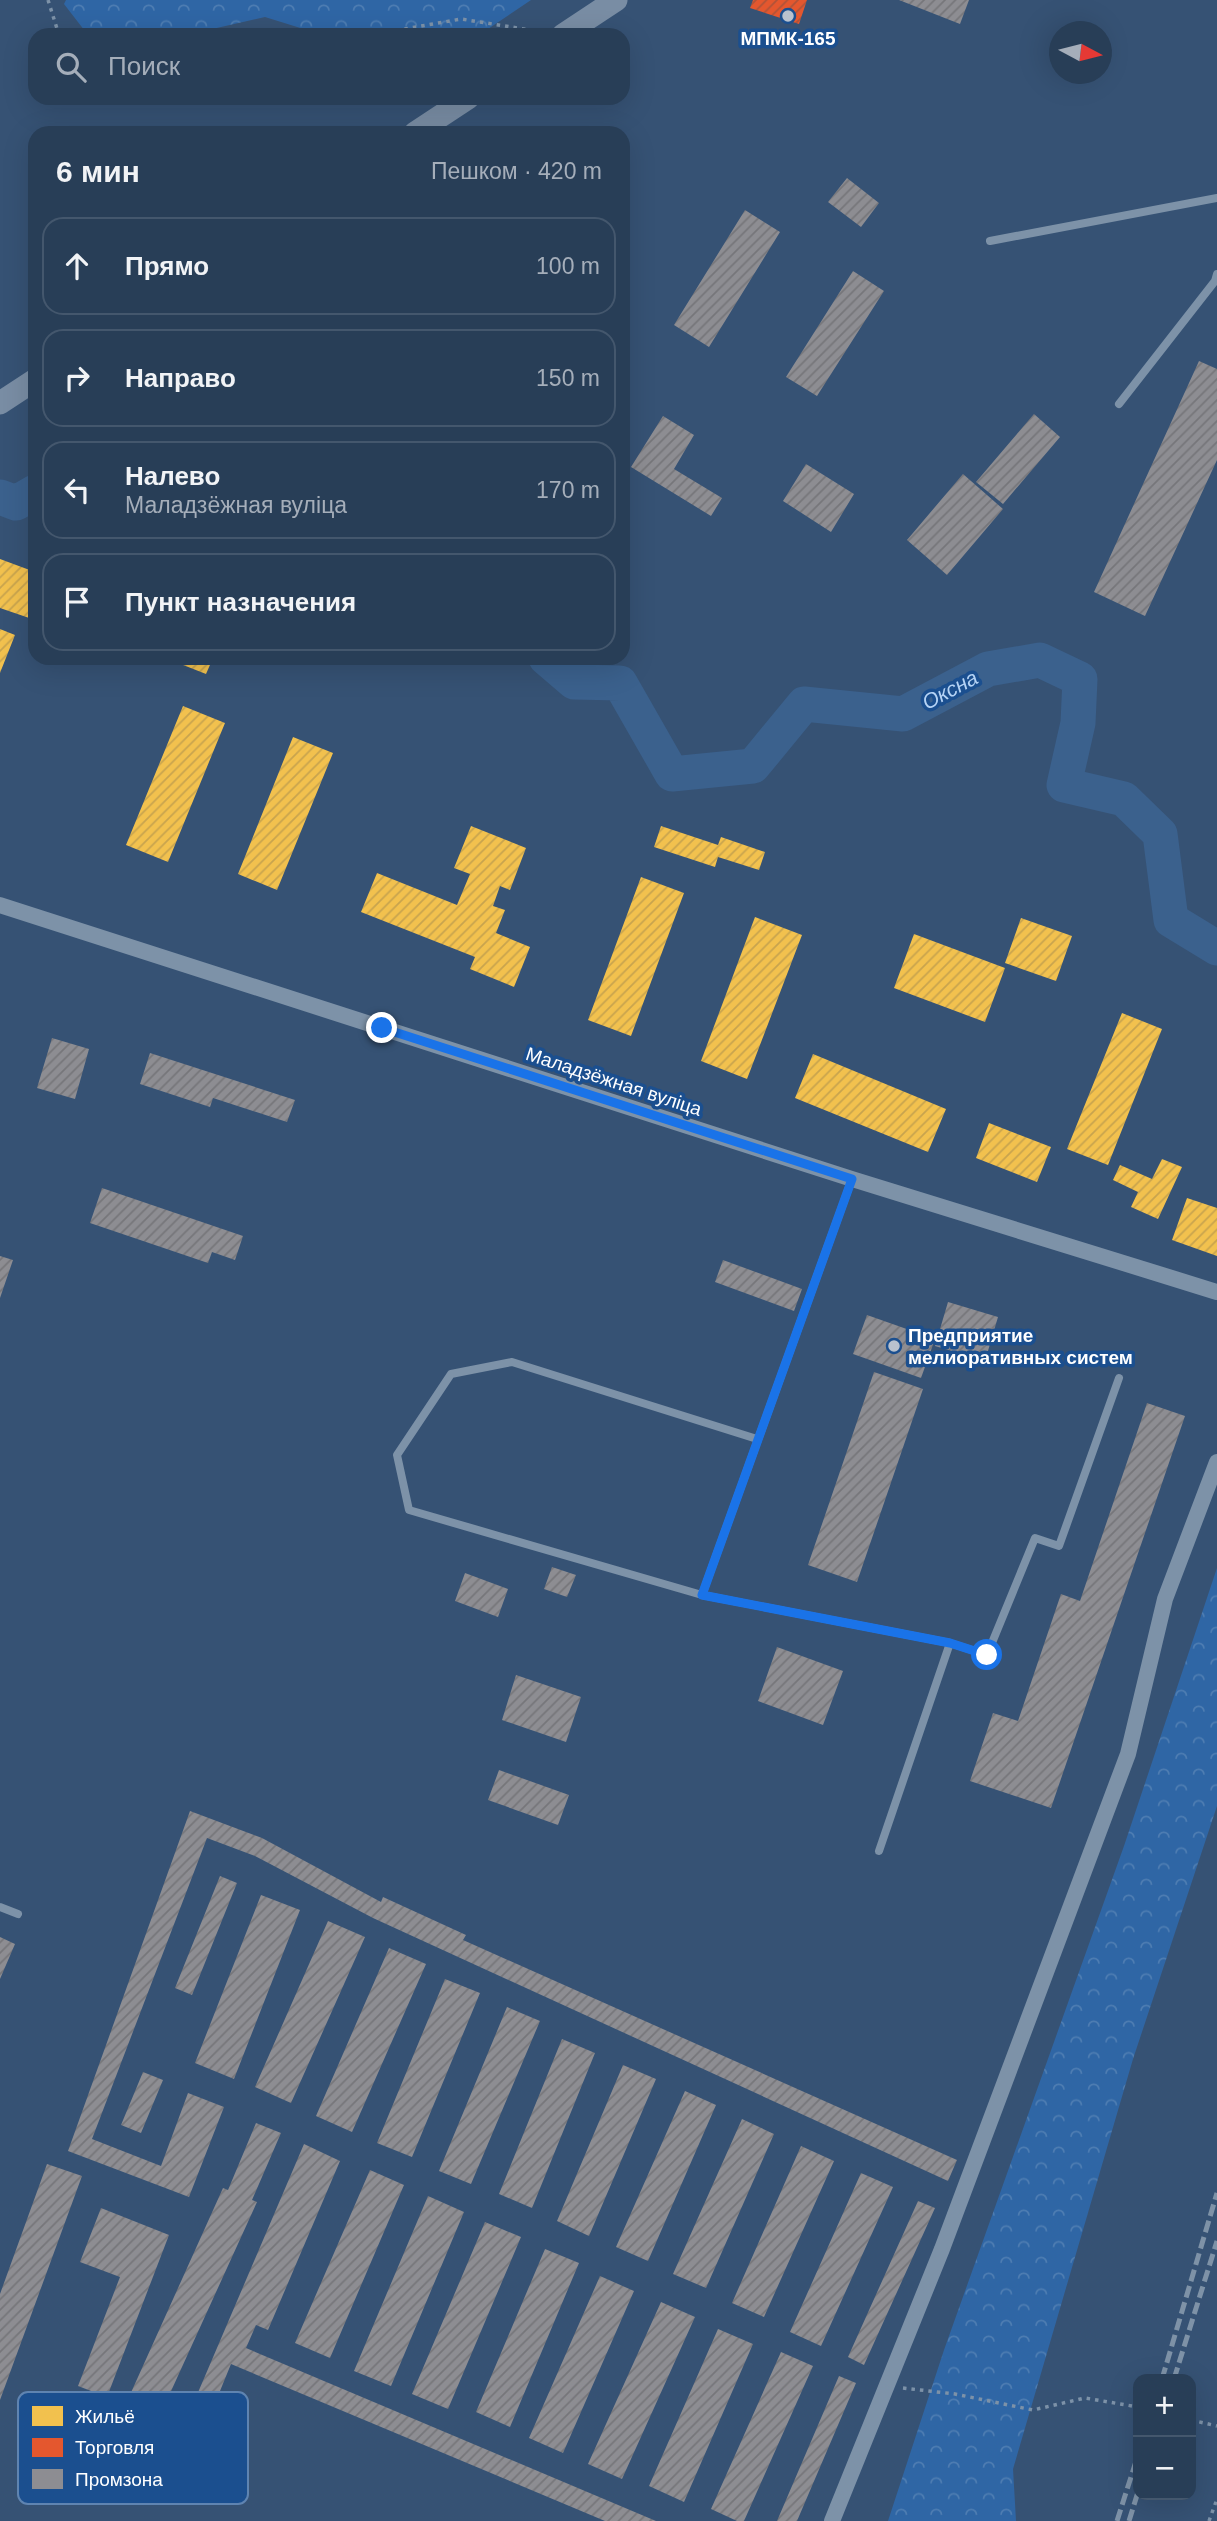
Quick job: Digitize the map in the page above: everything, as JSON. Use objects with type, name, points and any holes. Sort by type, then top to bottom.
[{"type":"main road","points":[[565,28],[615,0]]},
{"type":"main road","points":[[426,126],[457,105]]},
{"type":"main road","points":[[0,403],[28,385]]},
{"type":"street","name":"Маладзёжная вуліца","points":[[0,905],[852,1179],[1217,1292]]},
{"type":"street","points":[[832,2521],[1034,2010],[1128,1754],[1165,1599],[1217,1462]]},
{"type":"lane","points":[[990,241],[1217,198]]},
{"type":"lane","points":[[1119,404],[1217,274]]},
{"type":"lane","points":[[702,1595],[852,1179]]},
{"type":"lane","points":[[757,1439],[512,1362],[451,1374],[397,1455],[409,1510],[702,1595],[950,1643],[987,1655],[1035,1538],[1059,1546],[1119,1378]]},
{"type":"lane","points":[[879,1851],[950,1643]]},
{"type":"lane","points":[[0,1907],[18,1914]]},
{"type":"path","points":[[48,0],[57,28]]},
{"type":"path","points":[[410,28],[461,19],[517,28]]},
{"type":"path","points":[[888,2385],[1032,2410],[1085,2398],[1133,2406]]},
{"type":"path","points":[[1196,2421],[1217,2426]]},
{"type":"path","points":[[1209,2521],[1217,2499]]},
{"type":"green space","points":[[66,0],[531,0],[489,28],[300,28],[265,17],[217,28],[83,28],[64,4]]},
{"type":"green space","points":[[1217,1568],[1217,1806],[1133,2059],[1013,2469],[1016,2521],[888,2521],[944,2350],[1124,1846]]},
{"type":"building: Жильё","points":[[0,559],[28,569],[28,618],[0,608]]},
{"type":"building: Жильё","points":[[0,629],[15,635],[0,673]]},
{"type":"building: Жильё","points":[[183,665],[210,665],[206,674]]},
{"type":"building: Жильё","points":[[183,706],[225,723],[168,862],[126,845]]},
{"type":"building: Жильё","points":[[293,737],[333,753],[277,890],[238,874]]},
{"type":"building: Жильё","points":[[471,826],[526,848],[510,890],[500,886],[493,906],[505,910],[496,933],[530,947],[514,987],[470,969],[475,957],[361,912],[377,873],[457,905],[470,874],[454,868]]},
{"type":"building: Жильё","points":[[661,826],[718,845],[721,837],[765,852],[759,870],[718,857],[715,867],[654,847]]},
{"type":"building: Жильё","points":[[641,877],[684,893],[631,1036],[588,1020]]},
{"type":"building: Жильё","points":[[755,917],[802,935],[747,1079],[701,1061]]},
{"type":"building: Жильё","points":[[1021,918],[1072,936],[1056,981],[1005,963]]},
{"type":"building: Жильё","points":[[914,934],[1005,968],[985,1022],[894,988]]},
{"type":"building: Жильё","points":[[1122,1013],[1162,1029],[1108,1165],[1067,1149]]},
{"type":"building: Жильё","points":[[813,1054],[946,1109],[928,1152],[795,1098]]},
{"type":"building: Жильё","points":[[989,1123],[1051,1147],[1037,1182],[976,1158]]},
{"type":"building: Жильё","points":[[1162,1159],[1182,1167],[1158,1219],[1131,1207],[1138,1192],[1113,1180],[1120,1165],[1152,1179]]},
{"type":"building: Жильё","points":[[1187,1198],[1217,1208],[1217,1256],[1172,1240]]},
{"type":"building: Торговля","name":"МПМК-165","points":[[753,0],[807,0],[799,24],[750,8]]},
{"type":"building: Промзона","points":[[899,0],[969,0],[960,24]]},
{"type":"building: Промзона","points":[[847,178],[879,203],[861,227],[828,202]]},
{"type":"building: Промзона","points":[[745,210],[780,232],[709,347],[674,325]]},
{"type":"building: Промзона","points":[[853,271],[884,291],[817,396],[786,377]]},
{"type":"building: Промзона","points":[[1199,361],[1217,369],[1217,460],[1145,616],[1094,592]]},
{"type":"building: Промзона","points":[[1034,414],[1060,437],[1003,504],[976,482]]},
{"type":"building: Промзона","points":[[663,416],[694,435],[674,469],[722,498],[711,516],[631,467]]},
{"type":"building: Промзона","points":[[806,464],[854,494],[831,532],[783,501]]},
{"type":"building: Промзона","points":[[963,474],[1003,509],[947,575],[907,540]]},
{"type":"building: Промзона","points":[[52,1038],[89,1049],[75,1099],[37,1088]]},
{"type":"building: Промзона","points":[[150,1053],[295,1100],[287,1122],[213,1098],[210,1107],[140,1084]]},
{"type":"building: Промзона","points":[[102,1188],[243,1236],[235,1260],[212,1252],[208,1263],[90,1223]]},
{"type":"building: Промзона","points":[[0,1256],[13,1260],[0,1298]]},
{"type":"building: Промзона","points":[[723,1260],[802,1289],[794,1311],[715,1282]]},
{"type":"building: Промзона","points":[[948,1302],[998,1317],[985,1361],[935,1346]]},
{"type":"building: Промзона","name":"Предприятие мелиоративных систем","points":[[867,1315],[935,1339],[921,1378],[853,1354]]},
{"type":"building: Промзона","points":[[874,1372],[923,1389],[857,1582],[808,1565]]},
{"type":"building: Промзона","points":[[1147,1403],[1185,1416],[1051,1808],[970,1781],[993,1713],[1018,1721],[1061,1594],[1080,1601]]},
{"type":"building: Промзона","points":[[552,1567],[576,1575],[567,1597],[544,1589]]},
{"type":"building: Промзона","points":[[465,1573],[508,1589],[498,1617],[455,1601]]},
{"type":"building: Промзона","points":[[777,1647],[843,1671],[823,1725],[758,1701]]},
{"type":"building: Промзона","points":[[516,1675],[581,1697],[566,1742],[502,1720]]},
{"type":"building: Промзона","points":[[499,1770],[569,1795],[558,1825],[488,1800]]},
{"type":"building: Промзона","points":[[190,1811],[262,1838],[381,1902],[383,1897],[466,1935],[463,1940],[957,2160],[948,2181],[373,1918],[255,1856],[207,1838],[92,2139],[161,2166],[188,2093],[224,2107],[189,2197],[68,2151]]},
{"type":"building: Промзона","points":[[220,1876],[237,1883],[192,1995],[175,1988]]},
{"type":"building: Промзона","points":[[261,1895],[300,1910],[234,2079],[195,2063]]},
{"type":"building: Промзона","points":[[328,1921],[365,1937],[291,2103],[255,2087]]},
{"type":"building: Промзона","points":[[0,1937],[15,1944],[0,1979]]},
{"type":"building: Промзона","points":[[389,1948],[426,1964],[352,2132],[316,2116]]},
{"type":"building: Промзона","points":[[445,1979],[480,1993],[412,2157],[377,2143]]},
{"type":"building: Промзона","points":[[507,2007],[540,2021],[471,2184],[439,2171]]},
{"type":"building: Промзона","points":[[562,2039],[595,2053],[532,2208],[499,2194]]},
{"type":"building: Промзона","points":[[623,2065],[656,2079],[589,2236],[557,2221]]},
{"type":"building: Промзона","points":[[143,2072],[163,2080],[141,2133],[121,2125]]},
{"type":"building: Промзона","points":[[685,2091],[716,2105],[648,2261],[616,2247]]},
{"type":"building: Промзона","points":[[742,2119],[774,2134],[706,2288],[673,2274]]},
{"type":"building: Промзона","points":[[256,2123],[281,2133],[252,2200],[257,2202],[171,2392],[131,2392],[223,2188],[228,2190]]},
{"type":"building: Промзона","points":[[304,2144],[340,2161],[268,2330],[256,2325],[246,2348],[656,2521],[605,2521],[231,2364],[220,2392],[198,2392]]},
{"type":"building: Промзона","points":[[801,2146],[834,2161],[764,2317],[732,2303]]},
{"type":"building: Промзона","points":[[47,2164],[82,2176],[0,2400],[0,2294]]},
{"type":"building: Промзона","points":[[370,2170],[404,2185],[330,2358],[295,2343]]},
{"type":"building: Промзона","points":[[861,2173],[893,2187],[821,2346],[790,2332]]},
{"type":"building: Промзона","points":[[428,2196],[464,2212],[391,2386],[354,2371]]},
{"type":"building: Промзона","points":[[918,2201],[935,2208],[864,2365],[848,2357]]},
{"type":"building: Промзона","points":[[101,2208],[169,2235],[109,2392],[94,2392],[78,2386],[120,2277],[80,2262]]},
{"type":"building: Промзона","points":[[485,2222],[521,2237],[448,2409],[412,2394]]},
{"type":"building: Промзона","points":[[545,2249],[579,2263],[510,2427],[476,2412]]},
{"type":"building: Промзона","points":[[600,2276],[634,2291],[563,2453],[529,2438]]},
{"type":"building: Промзона","points":[[661,2302],[695,2317],[622,2479],[588,2464]]},
{"type":"building: Промзона","points":[[718,2329],[753,2344],[684,2502],[649,2486]]},
{"type":"building: Промзона","points":[[781,2352],[813,2366],[744,2521],[737,2521],[711,2509]]},
{"type":"building: Промзона","points":[[839,2376],[856,2383],[797,2521],[777,2521]]},
{"type":"waterway","name":"Оксна","points":[[0,497],[16,503],[28,496]]},
{"type":"waterway","name":"Оксна","points":[[554,665],[574,682],[620,683],[672,774],[753,766],[804,704],[903,714],[988,669],[1040,660],[1080,679],[1078,723],[1064,785],[1124,799],[1160,834],[1171,920],[1217,948]]},
{"type":"railway","points":[[1163,2374],[1217,2193]]},
{"type":"railway","points":[[1176,2374],[1217,2241]]},
{"type":"railway","points":[[1117,2521],[1133,2471]]},
{"type":"railway","points":[[1129,2521],[1136,2500]]},
{"type":"place","name":"МПМК-165","points":[[788,16]]},
{"type":"place","name":"Предприятие мелиоративных систем","points":[[894,1346]]},
{"type":"route","points":[[382,1028],[852,1179],[702,1595],[950,1643],[987,1655]]}]
